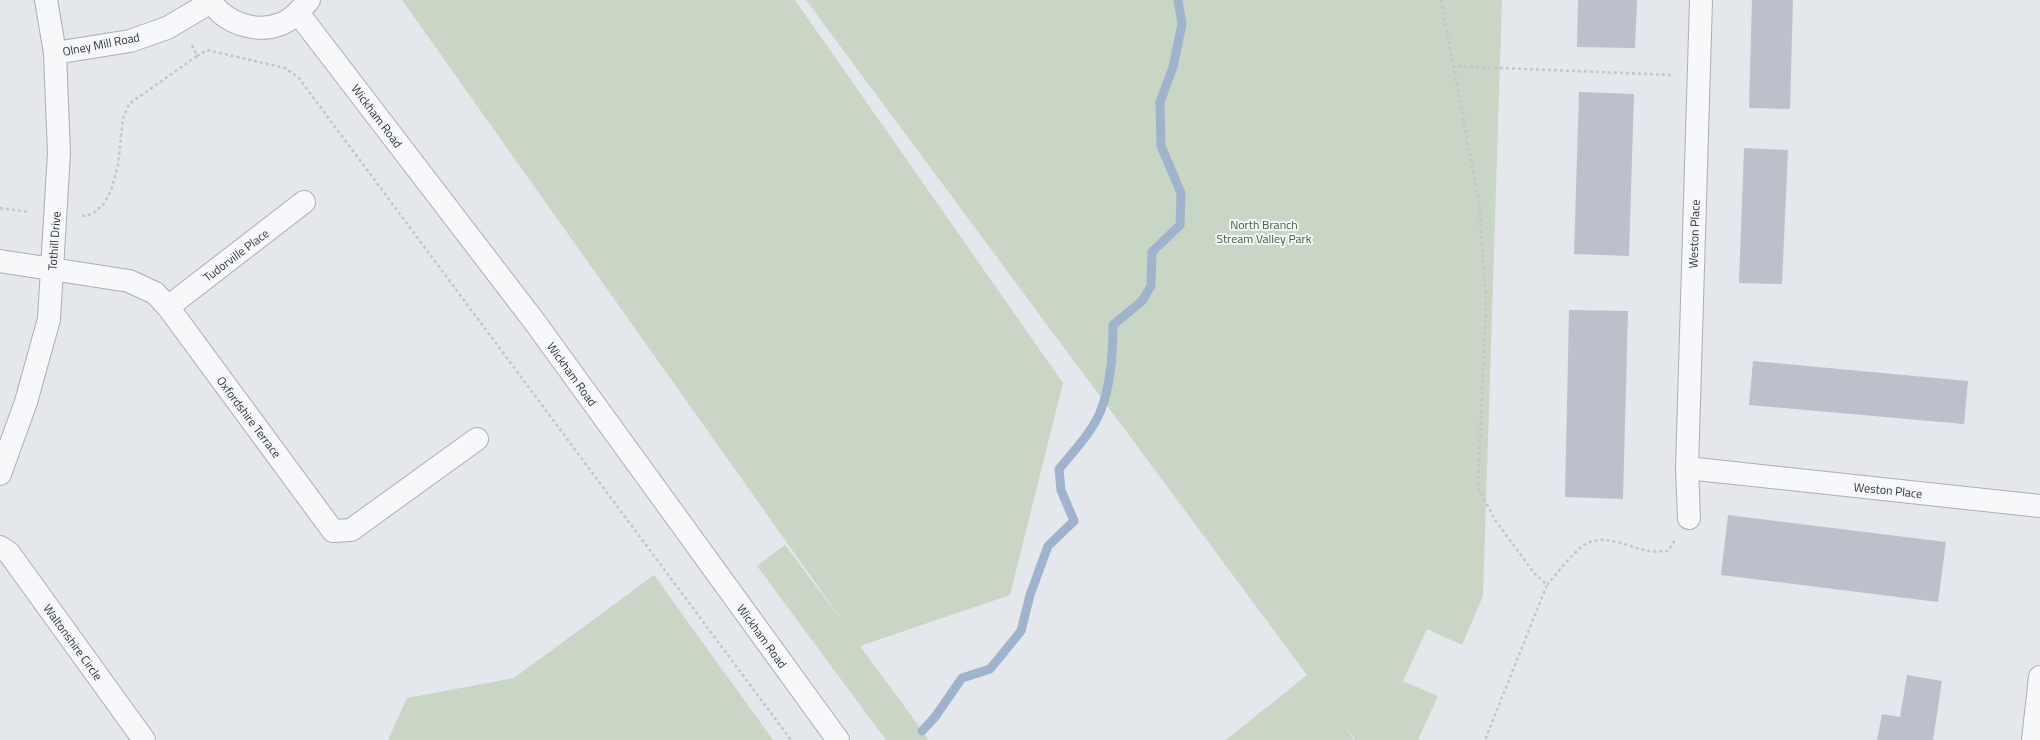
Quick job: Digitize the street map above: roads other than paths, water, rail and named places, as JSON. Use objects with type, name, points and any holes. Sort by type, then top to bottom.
[{"type":"street","name":"Tothill Drive","points":[[0,474],[26,402],[49,319],[59,153],[55,53],[46,0]]},
{"type":"street","name":"Weston Place","points":[[1689,518],[1687,468],[1701,0]]},
{"type":"street","name":"Olney Mill Road","points":[[55,53],[130,41],[167,28],[210,1]]},
{"type":"street","points":[[210,1],[225,16],[242,25],[262,28],[281,24],[304,7]]},
{"type":"street","name":"Wickham Road","points":[[304,7],[838,740]]},
{"type":"street","name":"Tudorville Place","points":[[168,307],[304,202]]},
{"type":"street","name":"Oxfordshire Terrace","points":[[0,261],[130,281],[155,293],[168,307],[333,531],[351,530],[477,439]]},
{"type":"street","name":"Weston Place","points":[[1687,468],[2040,506]]},
{"type":"street","name":"Waltonshire Circle","points":[[0,547],[9,553],[144,740]]},
{"type":"street","points":[[2033,740],[2040,677]]},
{"type":"waterway","points":[[922,731],[935,717],[962,678],[990,669],[1021,631],[1030,595],[1048,546],[1074,521],[1061,490],[1059,469],[1093,426],[1101,410],[1107,390],[1111,368],[1113,325],[1142,301],[1151,286],[1152,252],[1180,225],[1181,193],[1161,146],[1160,102],[1173,67],[1182,24],[1178,0]]},
{"type":"park label","name":"North Branch Stream Valley Park","points":[[1264,231]]}]
